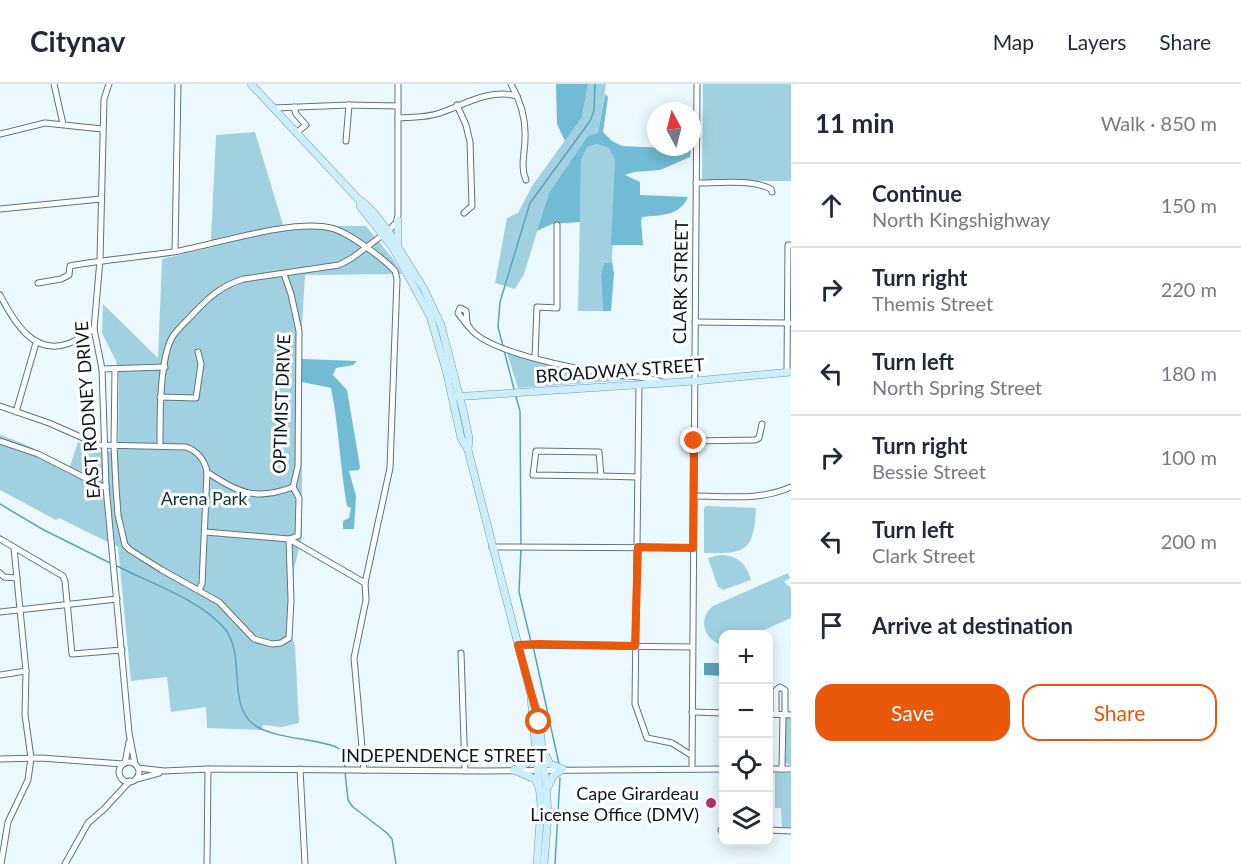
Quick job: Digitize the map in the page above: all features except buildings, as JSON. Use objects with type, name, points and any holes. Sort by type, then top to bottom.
[{"type":"main road","points":[[251,84],[398,245],[436,314],[455,383],[461,438],[468,450],[531,695],[540,748],[543,792],[537,864]]},
{"type":"main road","points":[[398,220],[398,245]]},
{"type":"main road","points":[[385,232],[430,316],[455,396],[464,414],[469,438],[468,450]]},
{"type":"main road","name":"BROADWAY STREET","points":[[455,396],[639,385],[789,372]]},
{"type":"main road","points":[[455,383],[473,395],[465,407],[464,414]]},
{"type":"main road","points":[[540,748],[550,764],[563,770]]},
{"type":"main road","points":[[514,770],[529,762],[540,748]]},
{"type":"main road","points":[[514,770],[535,779],[543,792],[548,816],[544,864]]},
{"type":"main road","points":[[543,792],[553,776],[563,770]]},
{"type":"street","points":[[54,84],[63,124]]},
{"type":"street","name":"EAST RODNEY DRIVE","points":[[109,84],[104,99],[102,129],[100,260],[94,329],[102,369],[106,487],[129,734],[128,756],[124,763]]},
{"type":"street","points":[[175,251],[178,84]]},
{"type":"street","points":[[160,446],[160,397],[168,347],[173,336],[217,291],[229,283],[244,279],[339,265],[366,248],[398,220],[398,84]]},
{"type":"street","points":[[505,94],[510,84]]},
{"type":"street","points":[[510,84],[521,107],[525,136],[523,173],[526,180]]},
{"type":"street","name":"CLARK STREET","points":[[692,769],[697,84]]},
{"type":"street","points":[[398,117],[439,113],[475,99],[505,94],[517,96]]},
{"type":"street","points":[[346,141],[349,105]]},
{"type":"street","points":[[457,105],[466,125],[470,142],[472,206],[464,213]]},
{"type":"street","points":[[274,108],[398,106]]},
{"type":"street","points":[[294,107],[296,114],[306,125],[296,133]]},
{"type":"street","points":[[0,134],[35,124],[63,124],[102,129]]},
{"type":"street","points":[[696,183],[767,186],[772,192]]},
{"type":"street","points":[[0,209],[101,199]]},
{"type":"street","points":[[535,357],[537,307],[557,308],[557,225]]},
{"type":"street","points":[[38,283],[61,279],[69,275],[70,266],[175,251],[305,226],[332,228],[344,233],[395,271],[390,468],[365,583],[366,600],[354,658],[364,770]]},
{"type":"street","points":[[789,245],[789,372]]},
{"type":"street","name":"OPTIMIST DRIVE","points":[[199,589],[225,607],[254,639],[261,643],[281,643],[289,638],[291,600],[289,539],[298,536],[299,498],[293,487],[298,466],[299,331],[284,274]]},
{"type":"street","points":[[0,295],[2,306],[36,343],[59,346],[70,343],[94,329]]},
{"type":"street","points":[[695,322],[790,323]]},
{"type":"street","points":[[468,326],[482,339],[512,352],[611,374],[651,377],[664,383]]},
{"type":"street","points":[[16,412],[36,343]]},
{"type":"street","points":[[160,397],[196,398],[201,364],[198,352]]},
{"type":"street","points":[[102,369],[165,367]]},
{"type":"street","points":[[0,406],[104,446],[114,446],[160,446],[186,447],[195,450],[206,465],[207,472],[202,584],[199,589],[130,550],[121,536],[114,446],[115,369]]},
{"type":"street","points":[[639,385],[635,704],[646,738],[672,743],[691,754]]},
{"type":"street","points":[[694,441],[755,440],[759,438],[762,424]]},
{"type":"street","points":[[0,441],[38,454],[106,487]]},
{"type":"street","points":[[601,477],[599,452],[536,451],[534,475],[601,477],[638,477]]},
{"type":"street","points":[[207,472],[234,489],[254,494],[277,493],[293,487]]},
{"type":"street","points":[[694,496],[756,497],[770,495],[791,487]]},
{"type":"street","points":[[205,532],[289,539],[365,583]]},
{"type":"street","points":[[0,539],[63,576],[72,654],[122,650]]},
{"type":"street","points":[[492,547],[693,548]]},
{"type":"street","points":[[1,864],[8,822],[28,780],[31,758],[25,715],[26,672],[14,548]]},
{"type":"street","points":[[0,573],[4,577],[16,578]]},
{"type":"street","points":[[0,612],[117,599]]},
{"type":"street","points":[[518,645],[692,647]]},
{"type":"street","points":[[461,653],[465,771]]},
{"type":"street","points":[[0,675],[26,672]]},
{"type":"street","points":[[692,712],[719,713]]},
{"type":"street","points":[[782,769],[784,714]]},
{"type":"street","name":"EAST RODNEY DRIVE","points":[[129,734],[137,766]]},
{"type":"street","points":[[0,759],[31,758],[124,763],[137,766],[139,772],[133,780],[88,823],[65,864]]},
{"type":"street","points":[[102,763],[119,773],[122,778],[133,780]]},
{"type":"street","points":[[119,792],[119,773],[124,763]]},
{"type":"street","name":"INDEPENDENCE STREET","points":[[137,766],[164,771],[208,769],[465,771],[719,769]]},
{"type":"street","points":[[207,864],[208,769]]},
{"type":"street","points":[[773,769],[791,769]]},
{"type":"street","points":[[300,770],[305,864]]},
{"type":"street","name":"INDEPENDENCE STREET","points":[[133,780],[164,771]]},
{"type":"street","points":[[773,830],[791,831]]},
{"type":"green space","points":[[588,84],[606,84],[598,133],[549,193],[524,274],[515,289],[495,283],[507,218],[518,213],[532,186],[582,117]]},
{"type":"green space","points":[[703,84],[791,84],[791,181],[702,181]]},
{"type":"green space","name":"Arena Park","points":[[255,132],[283,225],[312,223],[366,226],[402,274],[305,275],[302,326],[302,537],[294,569],[292,637],[295,646],[299,723],[282,727],[263,725],[261,730],[207,728],[206,707],[171,712],[167,677],[131,681],[118,547],[59,518],[56,520],[0,490],[0,435],[70,466],[78,442],[99,452],[118,451],[119,377],[116,361],[102,333],[103,304],[158,358],[162,259],[213,247],[211,239],[216,135]]},
{"type":"green space","points":[[597,144],[610,148],[615,160],[612,262],[604,263],[601,275],[603,311],[578,311],[581,161],[587,147]]},
{"type":"green space","points":[[507,353],[644,379],[518,388]]},
{"type":"green space","points":[[706,506],[756,508],[753,534],[745,547],[729,553],[704,553],[704,508]]},
{"type":"green space","points":[[720,555],[740,561],[751,580],[723,590],[718,587],[708,558]]},
{"type":"green space","points":[[788,573],[790,578],[784,582],[791,588],[791,618],[764,630],[719,630],[719,644],[716,643],[707,634],[704,623],[708,611],[713,606]]},
{"type":"green space","points":[[786,717],[791,717],[791,765],[785,763]]},
{"type":"green space","points":[[775,773],[791,773],[791,828],[782,827],[781,808],[775,808]]},
{"type":"shaded area","points":[[556,84],[588,84],[582,117],[565,141],[557,124]]},
{"type":"shaded area","points":[[605,94],[608,97],[603,132],[612,141],[622,146],[647,147],[647,156],[690,156],[660,170],[625,175],[640,182],[640,195],[688,197],[685,203],[675,211],[642,217],[643,245],[611,245],[615,160],[609,148],[597,144],[587,147],[581,161],[580,222],[552,224],[537,231],[549,193],[588,136],[598,133]]},
{"type":"shaded area","points":[[612,262],[614,273],[611,311],[603,311],[601,275],[604,263]]},
{"type":"shaded area","points":[[302,359],[357,361],[353,365],[336,368],[333,375],[347,390],[360,467],[359,470],[349,471],[356,496],[354,529],[343,529],[343,521],[349,518],[351,508],[347,506],[331,388],[302,382]]},
{"type":"shaded area","points":[[704,663],[719,663],[719,676],[704,675]]},
{"type":"waterway","points":[[503,346],[498,327],[500,302],[530,203],[590,121],[594,111],[595,84]]},
{"type":"waterway","points":[[504,350],[514,389]]},
{"type":"waterway","points":[[516,397],[520,411],[521,544]]},
{"type":"waterway","points":[[0,504],[42,529],[110,563]]},
{"type":"waterway","points":[[521,549],[519,592],[531,642]]},
{"type":"waterway","points":[[115,565],[188,600],[214,618],[225,629],[235,652],[241,704],[245,715],[253,724],[271,733],[336,747],[342,751],[345,767]]},
{"type":"waterway","points":[[533,646],[559,764]]},
{"type":"waterway","points":[[345,772],[348,800],[353,807],[392,839],[396,864]]},
{"type":"waterway","points":[[555,864],[560,778]]},
{"type":"place","name":"Cape Girardeau License Office (DMV)","points":[[711,803]]},
{"type":"route","points":[[539,722],[518,645],[635,646],[638,547],[693,548],[694,441]]}]
